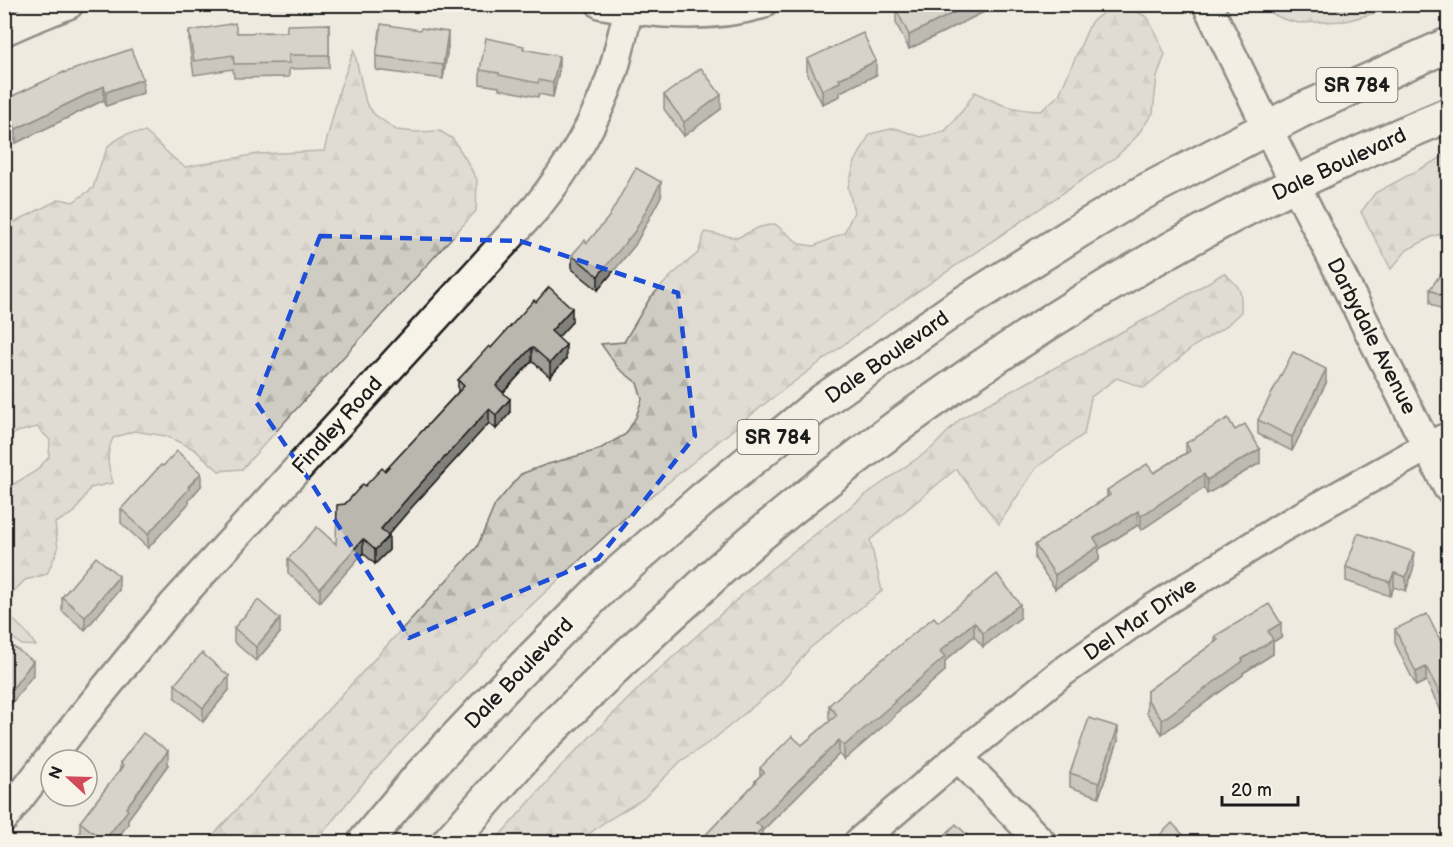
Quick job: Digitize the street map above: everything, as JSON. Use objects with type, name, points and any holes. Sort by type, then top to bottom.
[{"type":"main road","name":"Dale Boulevard","points":[[365,843],[421,775],[512,678],[608,583],[702,500],[824,400],[953,310],[1144,192],[1310,106],[1449,45]]},
{"type":"main road","name":"Dale Boulevard","points":[[448,843],[537,743],[642,641],[749,543],[858,456],[969,375],[1079,302],[1187,240],[1295,184],[1413,129],[1449,115]]},
{"type":"street","points":[[4,31],[69,4]]},
{"type":"street","points":[[615,7],[679,14],[724,12],[762,4]]},
{"type":"street","name":"Darbydale Avenue","points":[[1207,4],[1295,184],[1438,441],[1449,488]]},
{"type":"street","name":"Findley Road","points":[[4,818],[108,683],[173,605],[551,189],[582,141],[613,70],[615,7]]},
{"type":"street","name":"Del Mar Drive","points":[[859,843],[958,757],[1060,674],[1163,603],[1281,528],[1438,441]]},
{"type":"street","points":[[958,757],[1041,843]]},
{"type":"highlighted area","points":[[320,236],[520,241],[678,293],[695,436],[598,559],[409,638],[314,487],[256,402]]},
{"type":"green space","points":[[1127,5],[1148,18],[1165,54],[1157,77],[1153,113],[1136,137],[1116,157],[886,313],[767,402],[628,515],[509,626],[365,781],[315,842],[207,842],[477,547],[495,505],[521,474],[598,450],[626,434],[636,417],[642,399],[637,383],[618,368],[601,344],[624,342],[650,298],[698,253],[705,232],[737,238],[760,227],[775,224],[800,244],[814,246],[844,233],[854,212],[848,187],[855,162],[870,134],[895,128],[921,137],[945,131],[975,92],[1006,106],[1041,111],[1059,95],[1091,22],[1108,9]]},
{"type":"green space","points":[[1258,5],[1403,5],[1346,21],[1298,23],[1283,19]]},
{"type":"green space","points":[[354,50],[366,103],[374,114],[396,130],[440,131],[453,139],[477,180],[476,211],[242,469],[219,471],[194,449],[166,436],[134,431],[113,438],[108,460],[113,483],[90,488],[75,512],[55,523],[58,549],[47,574],[25,580],[5,600],[5,489],[36,471],[49,457],[50,440],[37,427],[17,432],[5,440],[5,227],[60,199],[73,202],[93,188],[109,145],[126,134],[145,132],[185,167],[258,154],[324,151],[340,88]]},
{"type":"green space","points":[[1448,154],[1448,233],[1433,236],[1407,250],[1391,269],[1361,212],[1375,193]]},
{"type":"green space","points":[[1224,273],[1239,290],[1241,312],[1225,327],[1194,346],[1144,388],[1117,378],[1091,397],[1084,434],[1036,468],[999,524],[956,469],[870,540],[882,591],[810,648],[780,684],[714,739],[681,761],[643,799],[603,823],[579,842],[494,842],[562,765],[644,683],[771,569],[868,493],[932,448],[961,418],[1157,313]]},
{"type":"green space","points":[[5,612],[27,633],[36,646],[22,645],[5,634]]},
{"type":"building","points":[[905,4],[971,4],[909,35],[896,9]]},
{"type":"building","points":[[235,23],[237,33],[287,32],[287,25],[329,24],[329,55],[289,55],[289,63],[234,64],[233,55],[194,61],[189,31]]},
{"type":"building","points":[[381,24],[448,32],[443,65],[376,56]]},
{"type":"building","points":[[863,33],[876,61],[822,90],[807,59]]},
{"type":"building","points":[[486,38],[524,46],[523,49],[559,56],[553,83],[539,80],[538,83],[480,70]]},
{"type":"building","points":[[131,49],[143,79],[106,92],[104,86],[16,129],[4,105],[4,100],[64,72]]},
{"type":"building","points":[[701,68],[721,95],[684,122],[664,95]]},
{"type":"building","points":[[636,168],[661,182],[635,231],[598,276],[572,255],[585,240],[587,243],[608,218]]},
{"type":"building","points":[[1445,268],[1449,270],[1449,301],[1430,289]]},
{"type":"building","points":[[549,287],[572,308],[551,331],[566,345],[550,363],[532,347],[496,386],[510,399],[496,415],[489,409],[411,494],[381,529],[389,536],[375,550],[363,539],[320,588],[288,559],[317,527],[336,544],[337,505],[345,504],[382,468],[385,471],[464,386],[458,380]]},
{"type":"building","points":[[1293,352],[1326,369],[1292,437],[1258,420]]},
{"type":"building","points":[[1228,418],[1235,430],[1245,424],[1260,449],[1207,480],[1204,474],[1141,516],[1138,511],[1094,538],[1099,546],[1055,575],[1035,545],[1110,495],[1107,490],[1147,464],[1154,473],[1190,451],[1186,443]]},
{"type":"building","points":[[177,451],[201,473],[148,534],[121,509]]},
{"type":"building","points":[[1358,533],[1414,552],[1406,577],[1394,573],[1390,582],[1346,567]]},
{"type":"building","points":[[96,557],[119,576],[85,617],[62,597]]},
{"type":"building","points":[[997,574],[1020,604],[983,633],[974,622],[940,651],[945,657],[844,746],[839,740],[756,823],[762,828],[748,843],[702,843],[700,841],[756,782],[764,772],[760,768],[792,736],[802,745],[837,715],[829,705],[934,617],[938,622]]},
{"type":"building","points":[[258,600],[280,619],[256,647],[234,628]]},
{"type":"building","points":[[1269,604],[1281,623],[1268,631],[1273,640],[1242,659],[1243,661],[1162,720],[1147,699],[1147,691],[1218,640],[1215,636]]},
{"type":"building","points":[[1427,614],[1449,658],[1449,725],[1442,712],[1448,709],[1426,667],[1416,672],[1395,629]]},
{"type":"building","points":[[4,640],[33,661],[4,700]]},
{"type":"building","points":[[202,653],[229,676],[203,708],[175,684]]},
{"type":"building","points":[[1089,718],[1118,727],[1099,783],[1070,773]]},
{"type":"building","points":[[143,733],[168,751],[104,841],[80,822],[91,808],[99,808],[99,797],[123,766],[120,763]]},
{"type":"building","points":[[1172,823],[1191,843],[1152,843]]},
{"type":"building","points":[[956,824],[975,843],[947,843],[942,838]]}]
